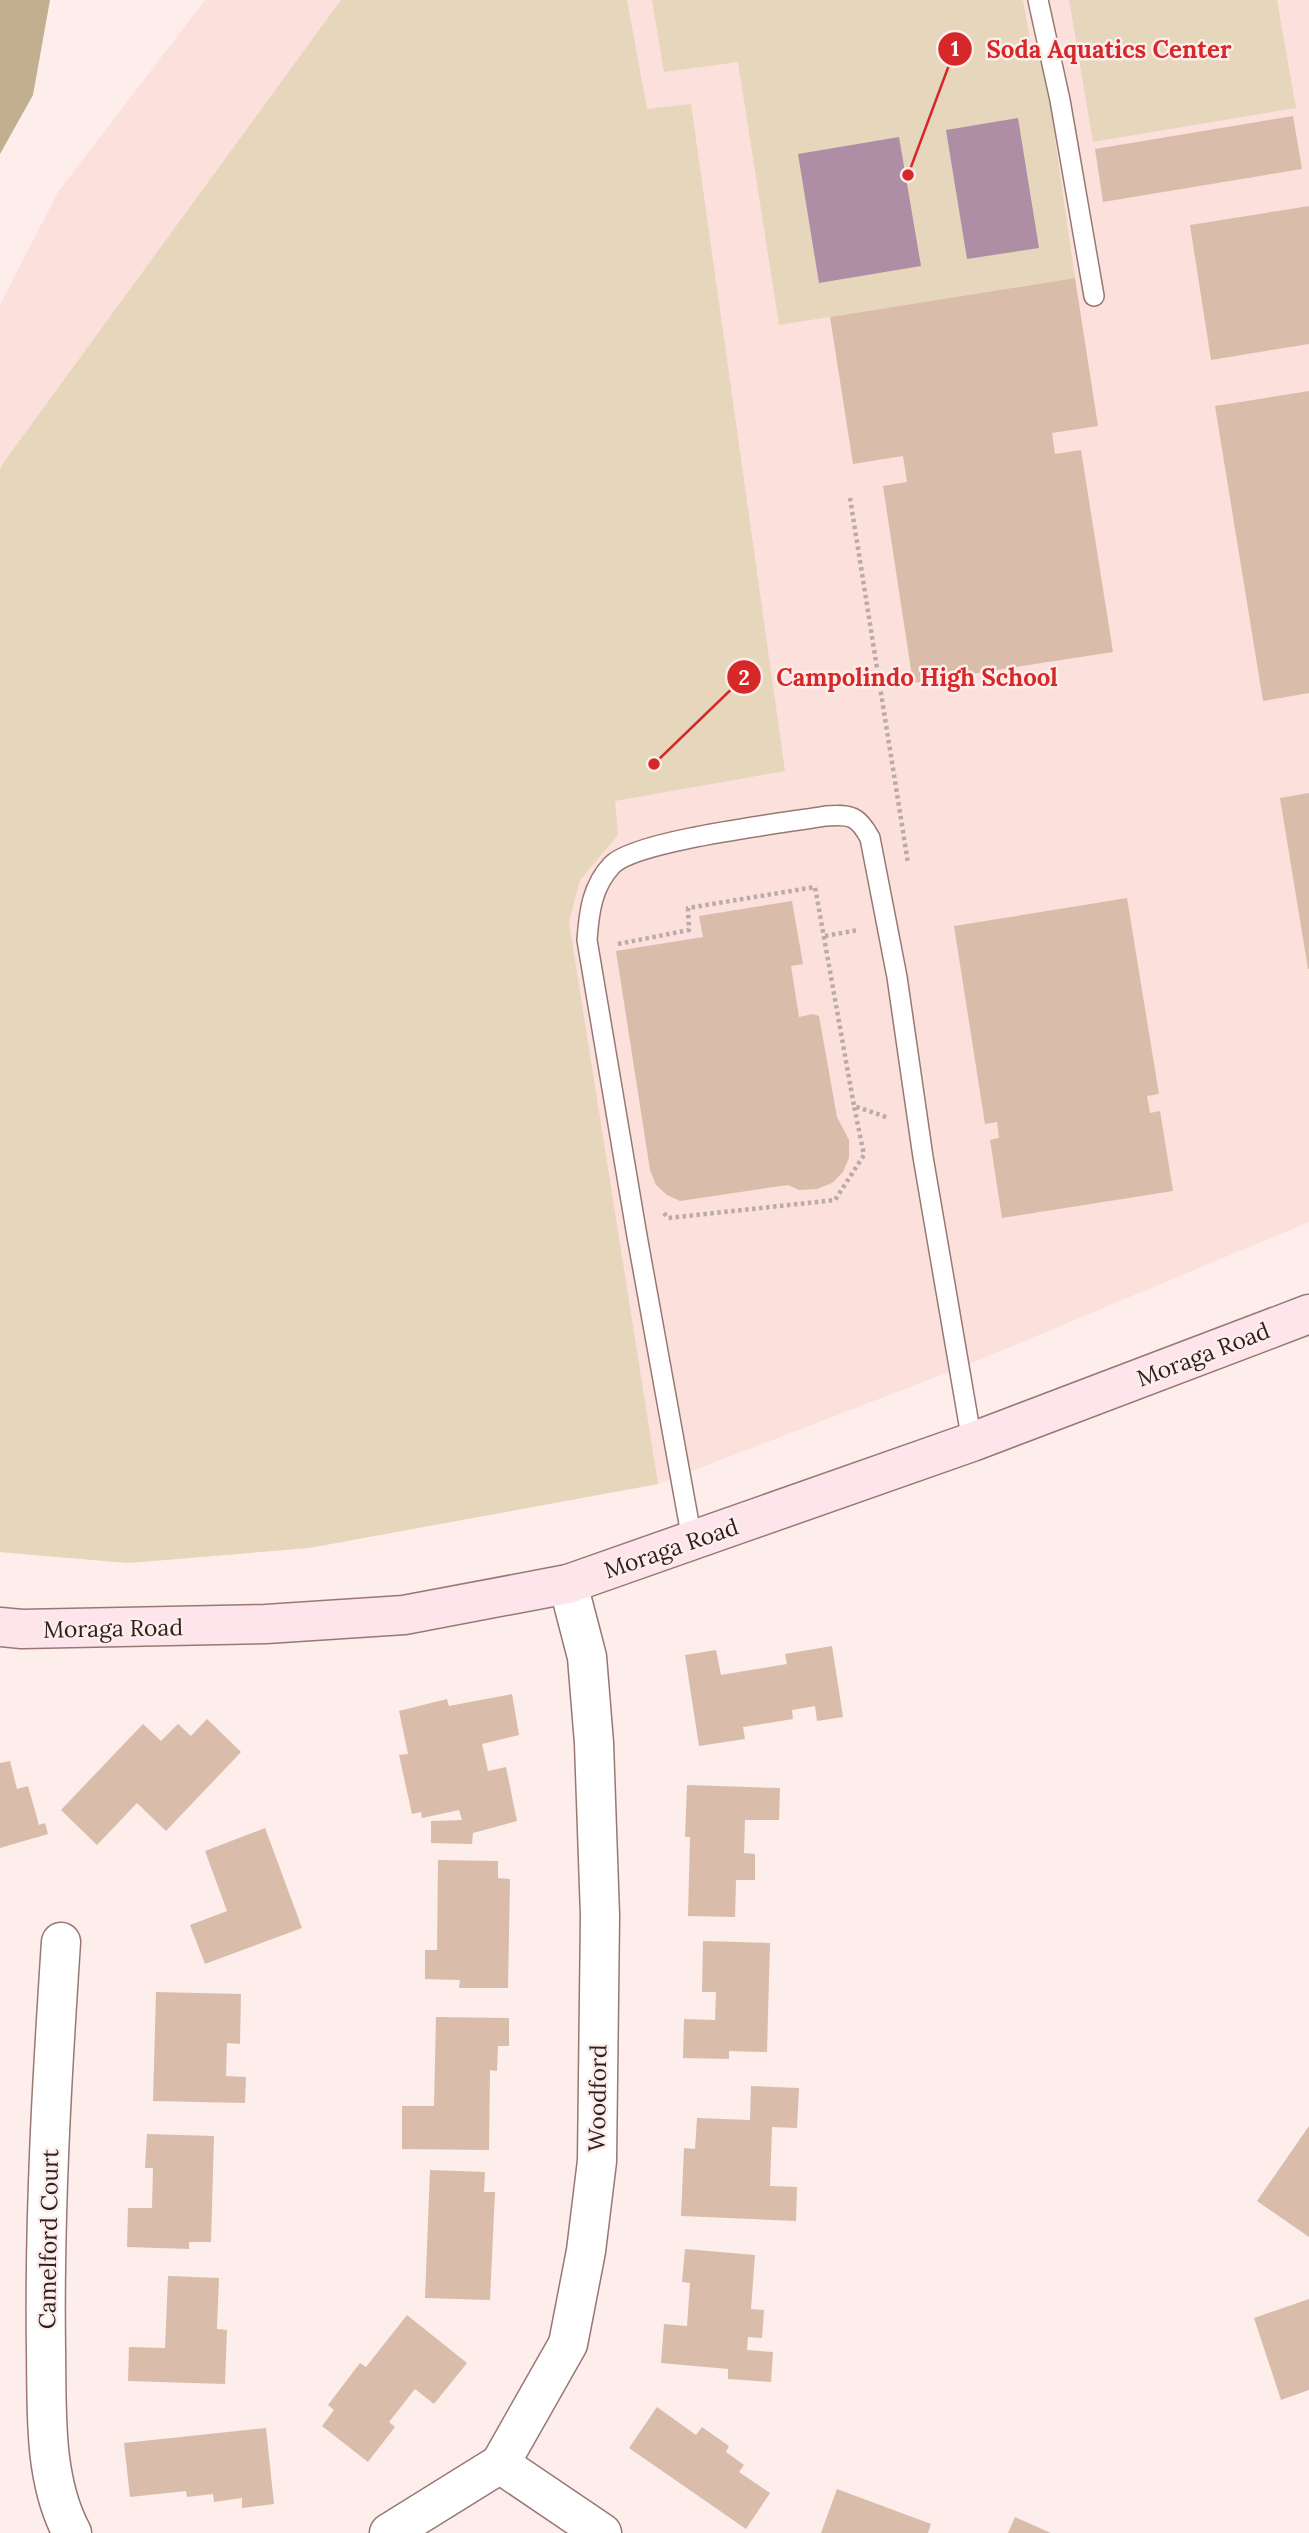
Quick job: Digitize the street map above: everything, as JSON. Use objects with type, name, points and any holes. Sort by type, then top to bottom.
[{"type":"main road","name":"Moraga Road","points":[[0,1627],[22,1629],[266,1625],[404,1615],[568,1584],[972,1442],[1309,1314]]},
{"type":"street","name":"Woodford","points":[[389,2533],[500,2464],[568,2344],[586,2251],[597,2161],[600,1916],[594,1743],[587,1657],[568,1584]]},
{"type":"street","name":"Camelford Court","points":[[61,1942],[45,2295],[52,2472],[72,2533]]},
{"type":"street","points":[[500,2464],[601,2533]]},
{"type":"lane","points":[[1038,0],[1060,100],[1094,296]]},
{"type":"lane","points":[[692,1540],[641,1261],[587,940],[593,897],[599,881],[614,863],[644,848],[826,816],[847,815],[862,823],[870,838],[897,977],[919,1130],[972,1442]]},
{"type":"path","points":[[612,945],[688,930],[688,908],[815,887],[864,1155],[835,1200],[668,1218],[660,1210]]},
{"type":"path","points":[[854,1106],[919,1130]]},
{"type":"shaded area","points":[[0,0],[50,0],[33,95],[0,154]]},
{"type":"shaded area","points":[[205,0],[1309,0],[1309,1222],[967,1365],[658,1484],[309,1548],[128,1563],[0,1552],[0,305],[58,192]]},
{"type":"shaded area","points":[[341,0],[627,0],[647,109],[691,104],[785,771],[615,801],[618,835],[580,880],[569,922],[658,1484],[309,1548],[128,1563],[0,1552],[0,470]]},
{"type":"shaded area","points":[[652,0],[1023,0],[1033,57],[1043,56],[1075,278],[779,325],[738,62],[664,72]]},
{"type":"shaded area","points":[[1069,0],[1277,0],[1296,108],[1093,142]]},
{"type":"shaded area","points":[[1018,118],[1039,248],[967,259],[946,130]]},
{"type":"shaded area","points":[[899,137],[921,266],[819,283],[798,154]]},
{"type":"building","points":[[1293,116],[1302,169],[1103,202],[1095,149]]},
{"type":"building","points":[[1309,206],[1309,344],[1211,360],[1190,225]]},
{"type":"building","points":[[1075,278],[1098,426],[1052,433],[1055,454],[1081,450],[1113,652],[913,683],[883,486],[907,482],[903,456],[853,464],[830,317]]},
{"type":"building","points":[[1309,391],[1309,693],[1263,701],[1215,406]]},
{"type":"building","points":[[1309,793],[1309,969],[1308,969],[1280,798]]},
{"type":"building","points":[[1127,898],[1159,1094],[1147,1096],[1150,1113],[1160,1111],[1173,1191],[1002,1218],[990,1140],[999,1138],[997,1122],[985,1124],[954,926]]},
{"type":"building","points":[[792,901],[803,964],[791,966],[799,1017],[813,1014],[819,1016],[837,1117],[849,1140],[849,1158],[843,1172],[832,1183],[817,1189],[799,1190],[788,1185],[680,1201],[667,1195],[656,1185],[650,1170],[616,951],[703,937],[699,916]]},
{"type":"building","points":[[832,1646],[843,1717],[817,1721],[815,1706],[792,1710],[793,1719],[743,1727],[745,1739],[699,1746],[685,1655],[716,1650],[721,1675],[787,1664],[785,1654]]},
{"type":"building","points":[[512,1694],[519,1735],[482,1744],[488,1771],[506,1767],[517,1821],[473,1833],[472,1844],[431,1843],[431,1821],[462,1820],[459,1810],[422,1818],[421,1812],[412,1814],[399,1755],[408,1754],[399,1711],[447,1699],[449,1706]]},
{"type":"building","points":[[207,1719],[241,1752],[166,1831],[137,1803],[97,1845],[61,1810],[143,1724],[161,1741],[178,1724],[191,1736]]},
{"type":"building","points":[[10,1761],[17,1789],[28,1786],[39,1825],[45,1823],[48,1834],[0,1848],[0,1763]]},
{"type":"building","points":[[687,1785],[780,1788],[779,1820],[745,1820],[744,1853],[755,1854],[755,1880],[736,1880],[735,1917],[688,1916],[690,1837],[685,1837]]},
{"type":"building","points":[[265,1828],[302,1928],[205,1964],[190,1925],[227,1911],[205,1851]]},
{"type":"building","points":[[438,1860],[498,1861],[498,1878],[510,1879],[508,1988],[459,1988],[460,1980],[425,1979],[425,1950],[437,1950]]},
{"type":"building","points":[[703,1941],[770,1943],[767,2052],[729,2051],[729,2059],[683,2058],[684,2019],[715,2020],[716,1992],[702,1992]]},
{"type":"building","points":[[156,1992],[241,1994],[240,2044],[227,2043],[226,2076],[246,2077],[245,2103],[153,2101]]},
{"type":"building","points":[[436,2017],[509,2018],[509,2046],[498,2046],[497,2071],[490,2070],[489,2150],[402,2149],[402,2106],[434,2106]]},
{"type":"building","points":[[751,2086],[799,2088],[797,2128],[772,2127],[770,2186],[797,2187],[796,2221],[681,2216],[684,2148],[695,2149],[697,2118],[750,2120]]},
{"type":"building","points":[[1309,2126],[1309,2237],[1257,2201]]},
{"type":"building","points":[[147,2134],[214,2136],[211,2242],[189,2242],[189,2249],[127,2247],[128,2208],[152,2208],[153,2168],[145,2168]]},
{"type":"building","points":[[430,2170],[485,2172],[484,2192],[495,2192],[490,2300],[425,2298]]},
{"type":"building","points":[[685,2249],[755,2255],[751,2309],[764,2310],[762,2338],[748,2337],[747,2350],[773,2352],[771,2382],[728,2379],[728,2369],[661,2363],[664,2324],[687,2326],[690,2283],[682,2282]]},
{"type":"building","points":[[168,2276],[219,2278],[217,2329],[227,2330],[225,2384],[128,2381],[129,2347],[165,2348]]},
{"type":"building","points":[[1309,2299],[1309,2390],[1281,2400],[1254,2318]]},
{"type":"building","points":[[407,2315],[467,2363],[434,2404],[415,2389],[389,2422],[395,2427],[368,2462],[322,2426],[334,2410],[328,2405],[360,2363],[366,2367]]},
{"type":"building","points":[[657,2407],[696,2435],[702,2427],[729,2446],[726,2452],[744,2465],[739,2472],[770,2493],[746,2529],[629,2448]]},
{"type":"building","points":[[266,2428],[274,2504],[242,2508],[242,2498],[214,2502],[213,2494],[187,2497],[186,2491],[130,2497],[124,2443]]},
{"type":"building","points":[[837,2489],[931,2524],[928,2533],[821,2533]]},
{"type":"building","points":[[1015,2517],[1051,2533],[1008,2533]]},
{"type":"place","name":"Soda Aquatics Center","points":[[908,175]]},
{"type":"place","name":"Campolindo High School","points":[[654,764]]}]
